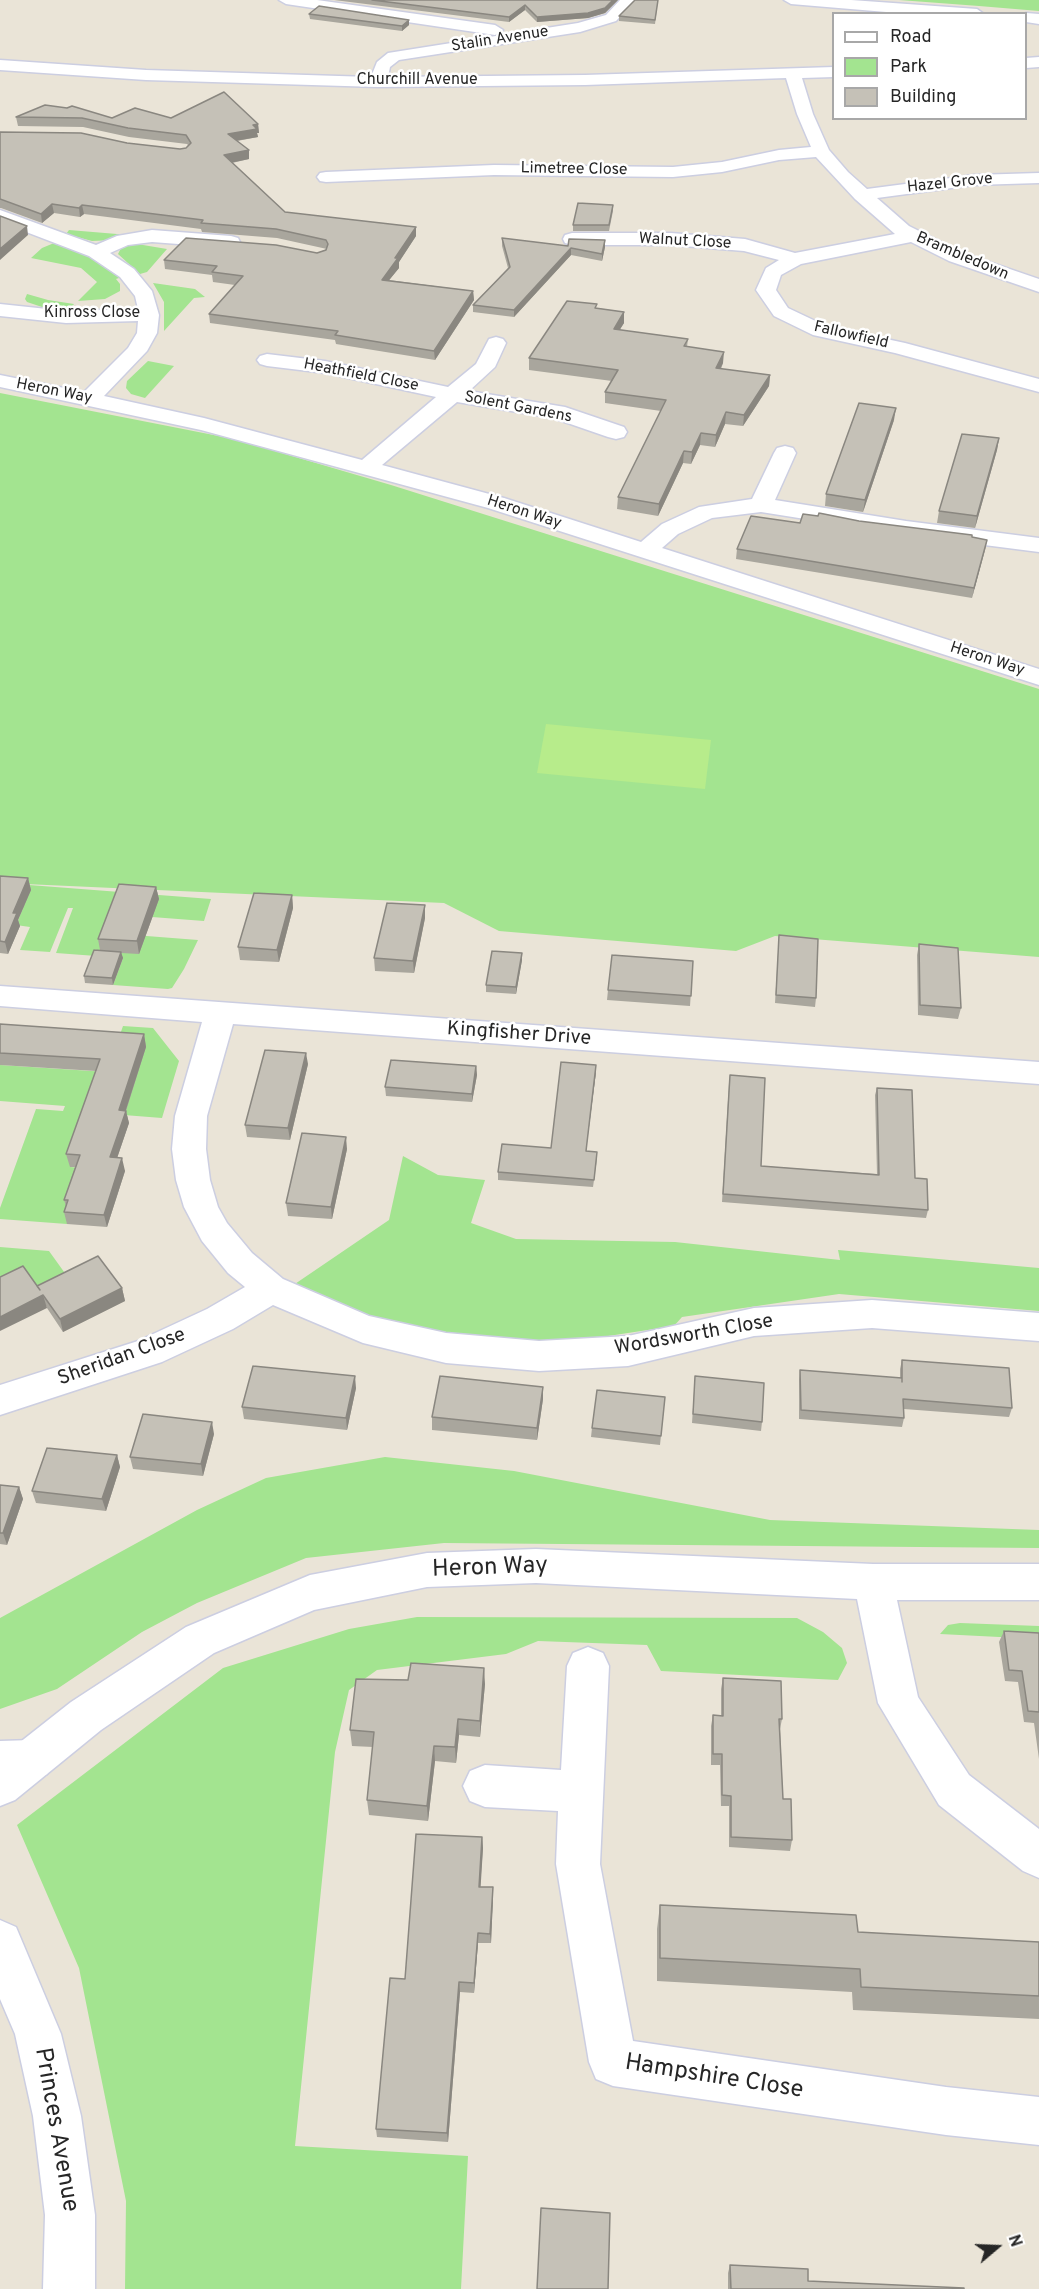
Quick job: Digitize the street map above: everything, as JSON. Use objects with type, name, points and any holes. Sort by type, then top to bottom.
[{"type":"street","points":[[286,0],[523,36]]},
{"type":"street","name":"Stalin Avenue","points":[[378,82],[383,65],[394,56],[580,27],[611,18],[629,0]]},
{"type":"street","points":[[791,0],[950,12]]},
{"type":"street","name":"Churchill Avenue","points":[[0,65],[146,75],[378,82],[585,80],[832,72]]},
{"type":"street","name":"Brambledown","points":[[792,73],[805,114],[821,152],[861,195],[911,236],[956,257],[1039,286]]},
{"type":"street","name":"Limetree Close","points":[[326,177],[494,170],[673,172],[722,167],[779,155],[821,152]]},
{"type":"street","name":"Hazel Grove","points":[[861,195],[974,180],[1039,178]]},
{"type":"street","points":[[0,216],[96,252],[127,273],[145,295],[149,315],[147,333],[137,351],[90,398]]},
{"type":"street","points":[[96,252],[124,240],[152,236],[247,243]]},
{"type":"street","name":"Fallowfield","points":[[911,236],[795,260],[773,272],[766,290],[781,312],[799,323],[820,331],[898,347],[1039,386]]},
{"type":"street","name":"Walnut Close","points":[[572,239],[671,239],[745,245],[795,260]]},
{"type":"street","name":"Kinross Close","points":[[0,309],[66,317],[149,315]]},
{"type":"street","name":"Heathfield Close","points":[[367,467],[486,368],[496,343]]},
{"type":"street","name":"Heathfield Close","points":[[267,360],[325,367],[455,395]]},
{"type":"street","name":"Heron Way","points":[[0,381],[90,398],[204,424],[496,503],[1039,677]]},
{"type":"street","name":"Solent Gardens","points":[[455,395],[557,412],[616,432]]},
{"type":"street","points":[[761,505],[785,453]]},
{"type":"street","points":[[644,552],[670,529],[707,512],[761,505],[906,528],[1039,545]]},
{"type":"street","name":"Kingfisher Drive","points":[[0,996],[220,1014],[1039,1072]]},
{"type":"street","name":"Wordsworth Close","points":[[220,1014],[191,1116],[189,1149],[192,1180],[201,1207],[214,1232],[240,1263],[271,1289],[363,1329],[446,1348],[539,1356],[628,1351],[754,1322],[872,1314],[1039,1327]]},
{"type":"street","name":"Sheridan Close","points":[[0,1400],[149,1352],[220,1319],[271,1289]]},
{"type":"street","name":"Heron Way","points":[[10,1768],[200,1640],[310,1593],[427,1570],[536,1566],[873,1582],[1039,1582]]},
{"type":"street","points":[[873,1582],[899,1703],[954,1790],[1039,1856]]},
{"type":"street","points":[[485,1786],[581,1792],[588,1666]]},
{"type":"street","name":"Hampshire Close","points":[[581,1792],[578,1864],[613,2062],[946,2111],[1039,2121]]},
{"type":"street","name":"Princes Avenue","points":[[0,1943],[38,2034],[57,2116],[70,2214],[69,2289]]},
{"type":"green space","points":[[899,0],[1039,0],[1039,11],[979,6]]},
{"type":"green space","points":[[69,230],[129,235],[114,240],[92,241],[66,234]]},
{"type":"green space","points":[[59,241],[89,253],[122,277],[116,279],[120,284],[120,291],[105,299],[78,301],[97,282],[81,268],[31,258],[42,248]]},
{"type":"green space","points":[[134,242],[167,249],[147,272],[140,274],[118,254],[121,248]]},
{"type":"green space","points":[[153,283],[195,289],[205,297],[194,298],[164,331],[164,302]]},
{"type":"green space","points":[[27,294],[74,304],[68,311],[45,308],[27,302],[25,299]]},
{"type":"green space","points":[[148,361],[174,366],[145,398],[131,394],[126,388],[127,381]]},
{"type":"green space","points":[[0,393],[234,439],[391,485],[1039,689],[1039,957],[775,936],[736,951],[499,931],[444,903],[3,883],[211,899],[204,921],[152,917],[108,933],[198,940],[172,988],[113,985],[123,958],[56,953],[73,908],[68,908],[50,952],[20,950],[30,927],[16,925],[23,908],[0,906]]},
{"type":"green space","points":[[546,724],[711,740],[705,789],[537,773]]},
{"type":"green space","points":[[123,1026],[153,1028],[179,1061],[162,1118],[111,1114],[70,1167],[83,1168],[67,1224],[0,1219],[0,1208],[36,1109],[63,1111],[65,1106],[0,1101],[0,1065],[107,1072]]},
{"type":"green space","points":[[403,1156],[438,1175],[485,1180],[471,1223],[516,1239],[675,1242],[840,1260],[838,1250],[1039,1268],[1039,1311],[839,1294],[682,1317],[674,1326],[549,1345],[391,1325],[289,1288],[389,1220]]},
{"type":"green space","points":[[0,1247],[49,1251],[72,1283],[0,1292]]},
{"type":"green space","points":[[385,1457],[514,1471],[770,1520],[1039,1530],[1039,1548],[444,1543],[306,1558],[197,1603],[142,1632],[57,1689],[0,1709],[0,1618],[197,1510],[266,1478]]},
{"type":"green space","points":[[417,1617],[797,1618],[823,1632],[842,1648],[847,1663],[838,1680],[661,1671],[647,1645],[538,1641],[506,1654],[377,1670],[349,1690],[335,1752],[295,2146],[468,2156],[461,2289],[125,2289],[126,2201],[79,1968],[17,1825],[223,1668],[349,1629]]},
{"type":"green space","points":[[960,1623],[1039,1626],[1039,1639],[940,1634],[948,1625]]},
{"type":"building","points":[[372,0],[613,0],[605,8],[588,13],[537,17],[525,5],[509,17]]},
{"type":"building","points":[[635,0],[658,0],[655,20],[619,16]]},
{"type":"building","points":[[319,6],[409,20],[402,26],[309,14]]},
{"type":"building","points":[[224,92],[258,124],[253,125],[257,129],[228,134],[249,150],[224,155],[285,212],[416,227],[382,280],[473,291],[434,351],[335,335],[338,331],[209,314],[243,276],[212,272],[217,266],[164,260],[186,238],[276,245],[317,253],[326,250],[328,244],[326,240],[276,229],[201,223],[203,220],[82,205],[79,208],[52,204],[41,214],[0,199],[0,132],[81,133],[127,143],[180,149],[186,148],[191,143],[186,135],[128,128],[82,118],[16,117],[45,105],[67,108],[72,106],[112,118],[135,108],[171,118]]},
{"type":"building","points":[[578,203],[613,205],[609,225],[573,225]]},
{"type":"building","points":[[0,216],[27,226],[0,249]]},
{"type":"building","points":[[502,238],[568,246],[569,239],[605,240],[602,254],[571,248],[514,310],[473,305],[510,267]]},
{"type":"building","points":[[567,301],[597,304],[595,308],[624,312],[614,329],[688,339],[684,346],[724,352],[716,368],[770,375],[744,415],[726,412],[716,435],[701,433],[692,452],[684,451],[659,504],[618,497],[666,400],[605,392],[618,370],[529,358]]},
{"type":"building","points":[[859,403],[896,408],[865,500],[826,494]]},
{"type":"building","points":[[962,434],[999,438],[977,516],[939,511]]},
{"type":"building","points":[[819,513],[859,521],[972,535],[972,537],[987,540],[974,588],[737,549],[751,516],[800,523],[803,514],[818,516]]},
{"type":"building","points":[[0,876],[28,878],[13,913],[17,913],[5,942],[0,941]]},
{"type":"building","points":[[119,884],[156,887],[137,941],[98,939]]},
{"type":"building","points":[[254,893],[292,895],[277,950],[238,947]]},
{"type":"building","points":[[387,903],[425,905],[413,961],[374,958]]},
{"type":"building","points":[[779,935],[818,939],[816,998],[776,995]]},
{"type":"building","points":[[919,944],[958,948],[961,1008],[920,1005]]},
{"type":"building","points":[[94,950],[121,952],[112,978],[84,976]]},
{"type":"building","points":[[492,951],[522,953],[516,987],[486,985]]},
{"type":"building","points":[[612,955],[693,961],[691,996],[608,990]]},
{"type":"building","points":[[0,1024],[144,1034],[119,1110],[126,1111],[110,1157],[122,1158],[104,1215],[64,1212],[68,1200],[64,1200],[80,1155],[66,1154],[100,1059],[0,1053]]},
{"type":"building","points":[[265,1050],[306,1053],[288,1128],[245,1125]]},
{"type":"building","points":[[391,1060],[476,1066],[472,1094],[385,1087]]},
{"type":"building","points":[[561,1062],[596,1065],[586,1151],[597,1152],[594,1180],[498,1172],[502,1144],[551,1148]]},
{"type":"building","points":[[730,1075],[765,1078],[761,1166],[879,1175],[877,1088],[912,1090],[915,1178],[927,1179],[928,1210],[723,1194]]},
{"type":"building","points":[[302,1133],[346,1137],[331,1207],[286,1203]]},
{"type":"building","points":[[98,1256],[122,1288],[60,1319],[43,1295],[0,1317],[0,1277],[23,1266],[37,1286]]},
{"type":"building","points":[[902,1360],[1009,1368],[1012,1408],[903,1399],[904,1418],[801,1410],[800,1370],[902,1378]]},
{"type":"building","points":[[253,1366],[355,1376],[346,1418],[242,1407]]},
{"type":"building","points":[[440,1376],[543,1387],[537,1428],[432,1417]]},
{"type":"building","points":[[695,1376],[764,1383],[762,1422],[693,1414]]},
{"type":"building","points":[[597,1390],[665,1397],[661,1436],[592,1428]]},
{"type":"building","points":[[143,1414],[212,1422],[201,1464],[130,1457]]},
{"type":"building","points":[[47,1448],[117,1455],[102,1499],[32,1491]]},
{"type":"building","points":[[0,1485],[19,1487],[3,1533],[0,1533]]},
{"type":"building","points":[[1004,1631],[1039,1633],[1039,1712],[1028,1711],[1022,1671],[1009,1670]]},
{"type":"building","points":[[411,1663],[484,1668],[480,1721],[458,1719],[455,1747],[434,1746],[427,1806],[367,1800],[374,1732],[350,1730],[356,1679],[408,1680]]},
{"type":"building","points":[[723,1678],[781,1681],[782,1719],[779,1719],[783,1799],[791,1799],[792,1840],[731,1837],[731,1796],[722,1795],[722,1754],[713,1754],[713,1715],[723,1716]]},
{"type":"building","points":[[416,1834],[482,1837],[479,1887],[493,1887],[490,1934],[478,1933],[474,1983],[459,1982],[447,2133],[376,2129],[390,1978],[405,1979]]},
{"type":"building","points":[[660,1905],[856,1915],[858,1932],[1039,1942],[1039,1996],[861,1987],[860,1969],[660,1958]]},
{"type":"building","points":[[541,2208],[610,2213],[608,2289],[537,2289]]},
{"type":"building","points":[[730,2265],[808,2269],[808,2281],[964,2289],[731,2289]]}]
